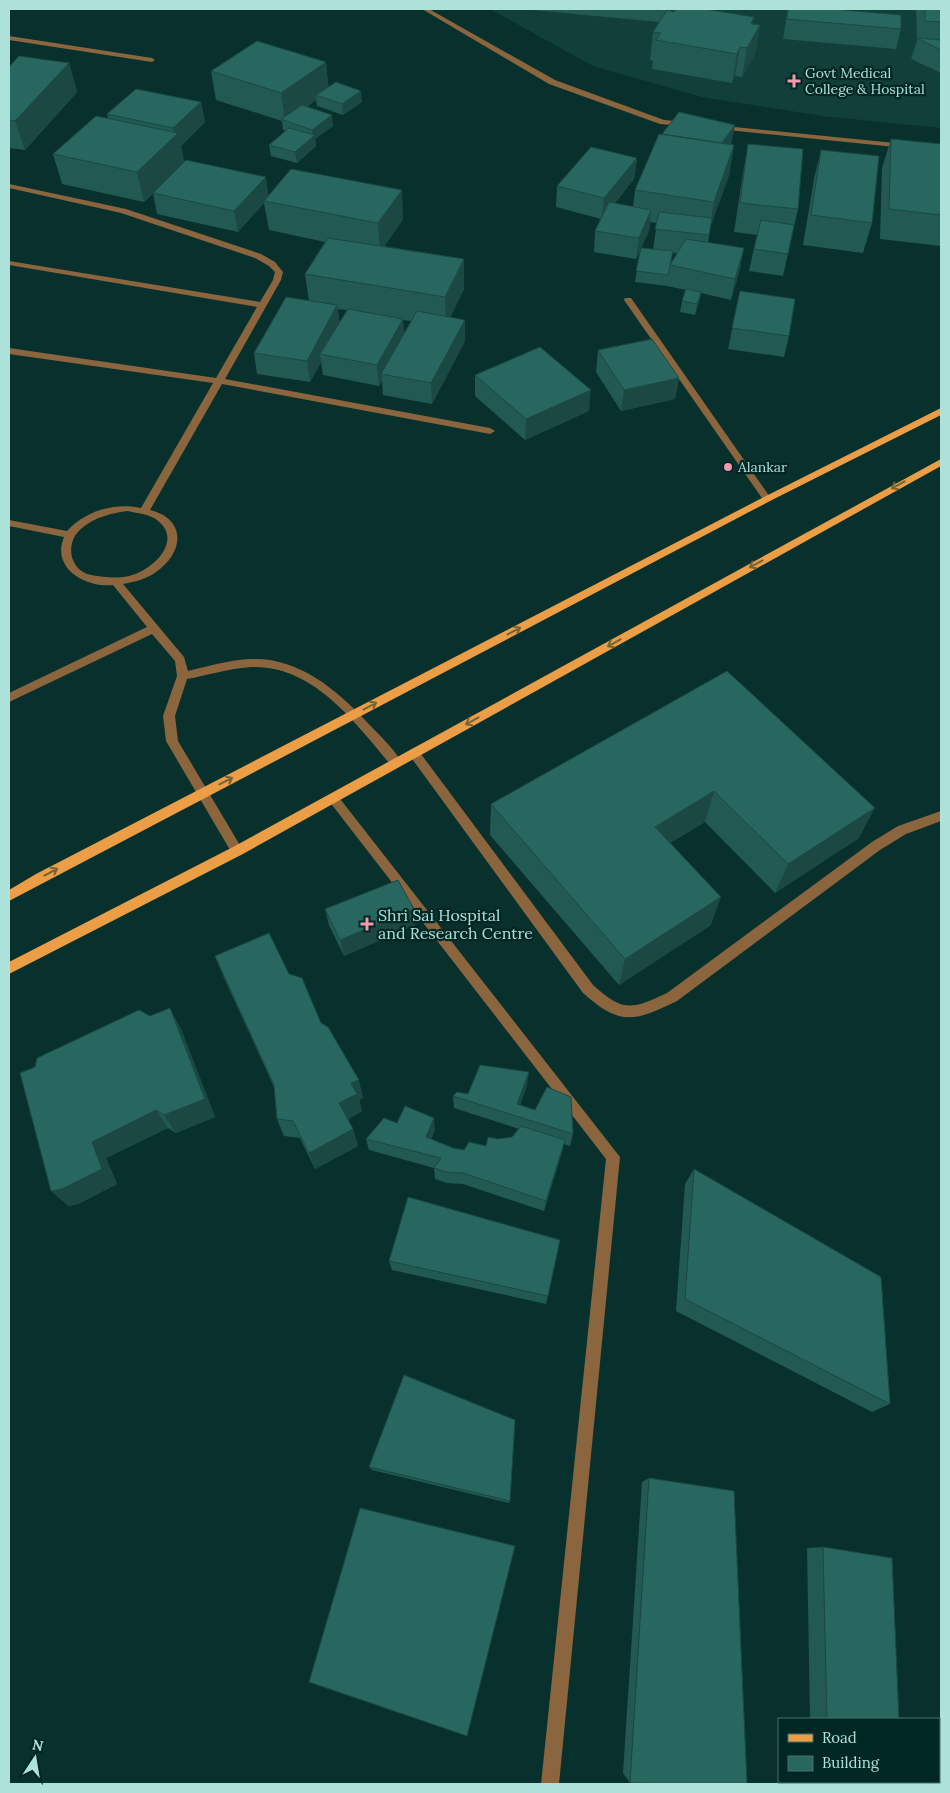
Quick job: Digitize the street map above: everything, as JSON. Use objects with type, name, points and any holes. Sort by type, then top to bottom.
[{"type":"main road","points":[[9,896],[352,715],[941,411]]},
{"type":"main road","points":[[9,968],[237,851],[941,462]]},
{"type":"street","points":[[425,9],[552,82],[663,122],[693,125]]},
{"type":"street","points":[[9,46],[13,38],[152,60]]},
{"type":"street","points":[[713,127],[914,147]]},
{"type":"street","points":[[9,186],[123,211],[258,256],[272,264],[279,272],[277,280],[146,510]]},
{"type":"street","points":[[9,263],[263,305]]},
{"type":"street","points":[[628,300],[766,500]]},
{"type":"street","points":[[9,351],[219,381],[490,431]]},
{"type":"street","points":[[128,508],[146,510],[160,516],[170,525],[174,536],[172,549],[164,562],[150,572],[134,579],[116,582],[99,581],[84,577],[72,569],[66,558],[65,547],[70,535],[79,524],[93,516],[110,510],[128,508]]},
{"type":"street","points":[[9,523],[70,535]]},
{"type":"street","points":[[116,582],[180,660],[183,676],[169,716],[172,741],[237,851]]},
{"type":"street","points":[[9,698],[154,628]]},
{"type":"street","points":[[183,676],[234,665],[261,662],[285,666],[318,683],[352,715],[396,763]]},
{"type":"street","points":[[414,753],[582,982],[610,1008],[627,1012],[641,1011],[672,997],[876,846],[902,830],[941,816]]},
{"type":"street","points":[[333,798],[613,1158],[550,1784]]},
{"type":"shaded area","name":"Govt Medical College & Hospital","points":[[490,9],[941,9],[941,128],[822,116],[702,97],[593,66]]},
{"type":"building","points":[[676,9],[705,9],[754,17],[751,24],[760,25],[747,48],[740,47],[737,54],[656,40],[661,33],[653,32],[667,10],[674,12]]},
{"type":"building","points":[[788,9],[832,9],[901,15],[901,29],[787,19]]},
{"type":"building","points":[[925,9],[941,9],[941,22],[925,21]]},
{"type":"building","points":[[917,38],[941,40],[941,50]]},
{"type":"building","points":[[257,41],[326,62],[281,93],[211,71]]},
{"type":"building","points":[[19,56],[69,63],[15,121],[9,120],[9,67]]},
{"type":"building","points":[[336,82],[361,91],[342,104],[316,95]]},
{"type":"building","points":[[136,89],[201,102],[173,128],[107,114]]},
{"type":"building","points":[[302,105],[332,115],[312,130],[281,119]]},
{"type":"building","points":[[679,112],[735,125],[722,143],[662,134]]},
{"type":"building","points":[[96,116],[178,133],[137,172],[53,154]]},
{"type":"building","points":[[289,128],[315,135],[295,152],[269,145]]},
{"type":"building","points":[[659,134],[734,145],[714,202],[635,190]]},
{"type":"building","points":[[891,139],[941,144],[941,215],[889,209]]},
{"type":"building","points":[[748,144],[803,149],[798,209],[740,203]]},
{"type":"building","points":[[591,147],[637,158],[604,198],[557,186]]},
{"type":"building","points":[[821,150],[879,156],[872,223],[811,215]]},
{"type":"building","points":[[186,160],[266,177],[234,211],[153,193]]},
{"type":"building","points":[[291,169],[402,190],[378,223],[264,201]]},
{"type":"building","points":[[609,202],[651,210],[639,238],[595,231]]},
{"type":"building","points":[[659,212],[712,218],[709,235],[655,229]]},
{"type":"building","points":[[761,220],[794,225],[788,254],[754,249]]},
{"type":"building","points":[[328,238],[464,259],[445,297],[305,274]]},
{"type":"building","points":[[686,239],[744,248],[735,279],[670,265]]},
{"type":"building","points":[[641,248],[673,251],[668,275],[636,271]]},
{"type":"building","points":[[686,289],[701,292],[697,304],[682,301]]},
{"type":"building","points":[[740,291],[795,299],[789,336],[732,328]]},
{"type":"building","points":[[286,297],[337,305],[307,361],[254,353]]},
{"type":"building","points":[[348,309],[403,319],[377,365],[320,354]]},
{"type":"building","points":[[417,311],[465,320],[431,383],[381,374]]},
{"type":"building","points":[[652,339],[679,378],[624,390],[598,350]]},
{"type":"building","points":[[540,347],[591,390],[526,419],[475,375]]},
{"type":"building","points":[[727,671],[875,808],[788,864],[714,791],[655,827],[721,897],[625,959],[491,804]]},
{"type":"building","points":[[398,880],[414,909],[340,940],[325,909]]},
{"type":"building","points":[[269,933],[289,974],[302,978],[321,1023],[328,1027],[359,1080],[351,1083],[357,1094],[339,1103],[353,1129],[309,1153],[293,1121],[277,1119],[274,1085],[215,956]]},
{"type":"building","points":[[170,1008],[205,1099],[164,1115],[156,1110],[92,1142],[102,1169],[62,1189],[51,1191],[20,1073],[35,1067],[37,1058],[139,1010],[150,1016]]},
{"type":"building","points":[[480,1065],[529,1072],[517,1104],[535,1110],[547,1087],[571,1097],[573,1134],[453,1096],[457,1092],[468,1094]]},
{"type":"building","points":[[405,1106],[434,1118],[426,1137],[453,1148],[464,1150],[469,1142],[486,1146],[488,1137],[498,1139],[512,1137],[521,1126],[565,1140],[546,1201],[463,1173],[446,1172],[434,1168],[441,1158],[366,1139],[384,1118],[397,1123]]},
{"type":"building","points":[[694,1169],[881,1277],[890,1404],[685,1299]]},
{"type":"building","points":[[408,1197],[560,1240],[548,1296],[389,1261]]},
{"type":"building","points":[[404,1375],[515,1420],[510,1501],[369,1467]]},
{"type":"building","points":[[649,1478],[734,1491],[747,1784],[630,1783]]},
{"type":"building","points":[[360,1508],[515,1546],[467,1736],[309,1682]]},
{"type":"building","points":[[823,1547],[892,1558],[899,1718],[827,1718]]},
{"type":"building","points":[[941,1770],[941,1784],[828,1784],[940,1783]]},
{"type":"place","name":"Govt Medical College & Hospital","points":[[794,81]]},
{"type":"place","name":"Alankar","points":[[728,467]]},
{"type":"place","name":"Shri Sai Hospital and Research Centre","points":[[367,924]]}]
